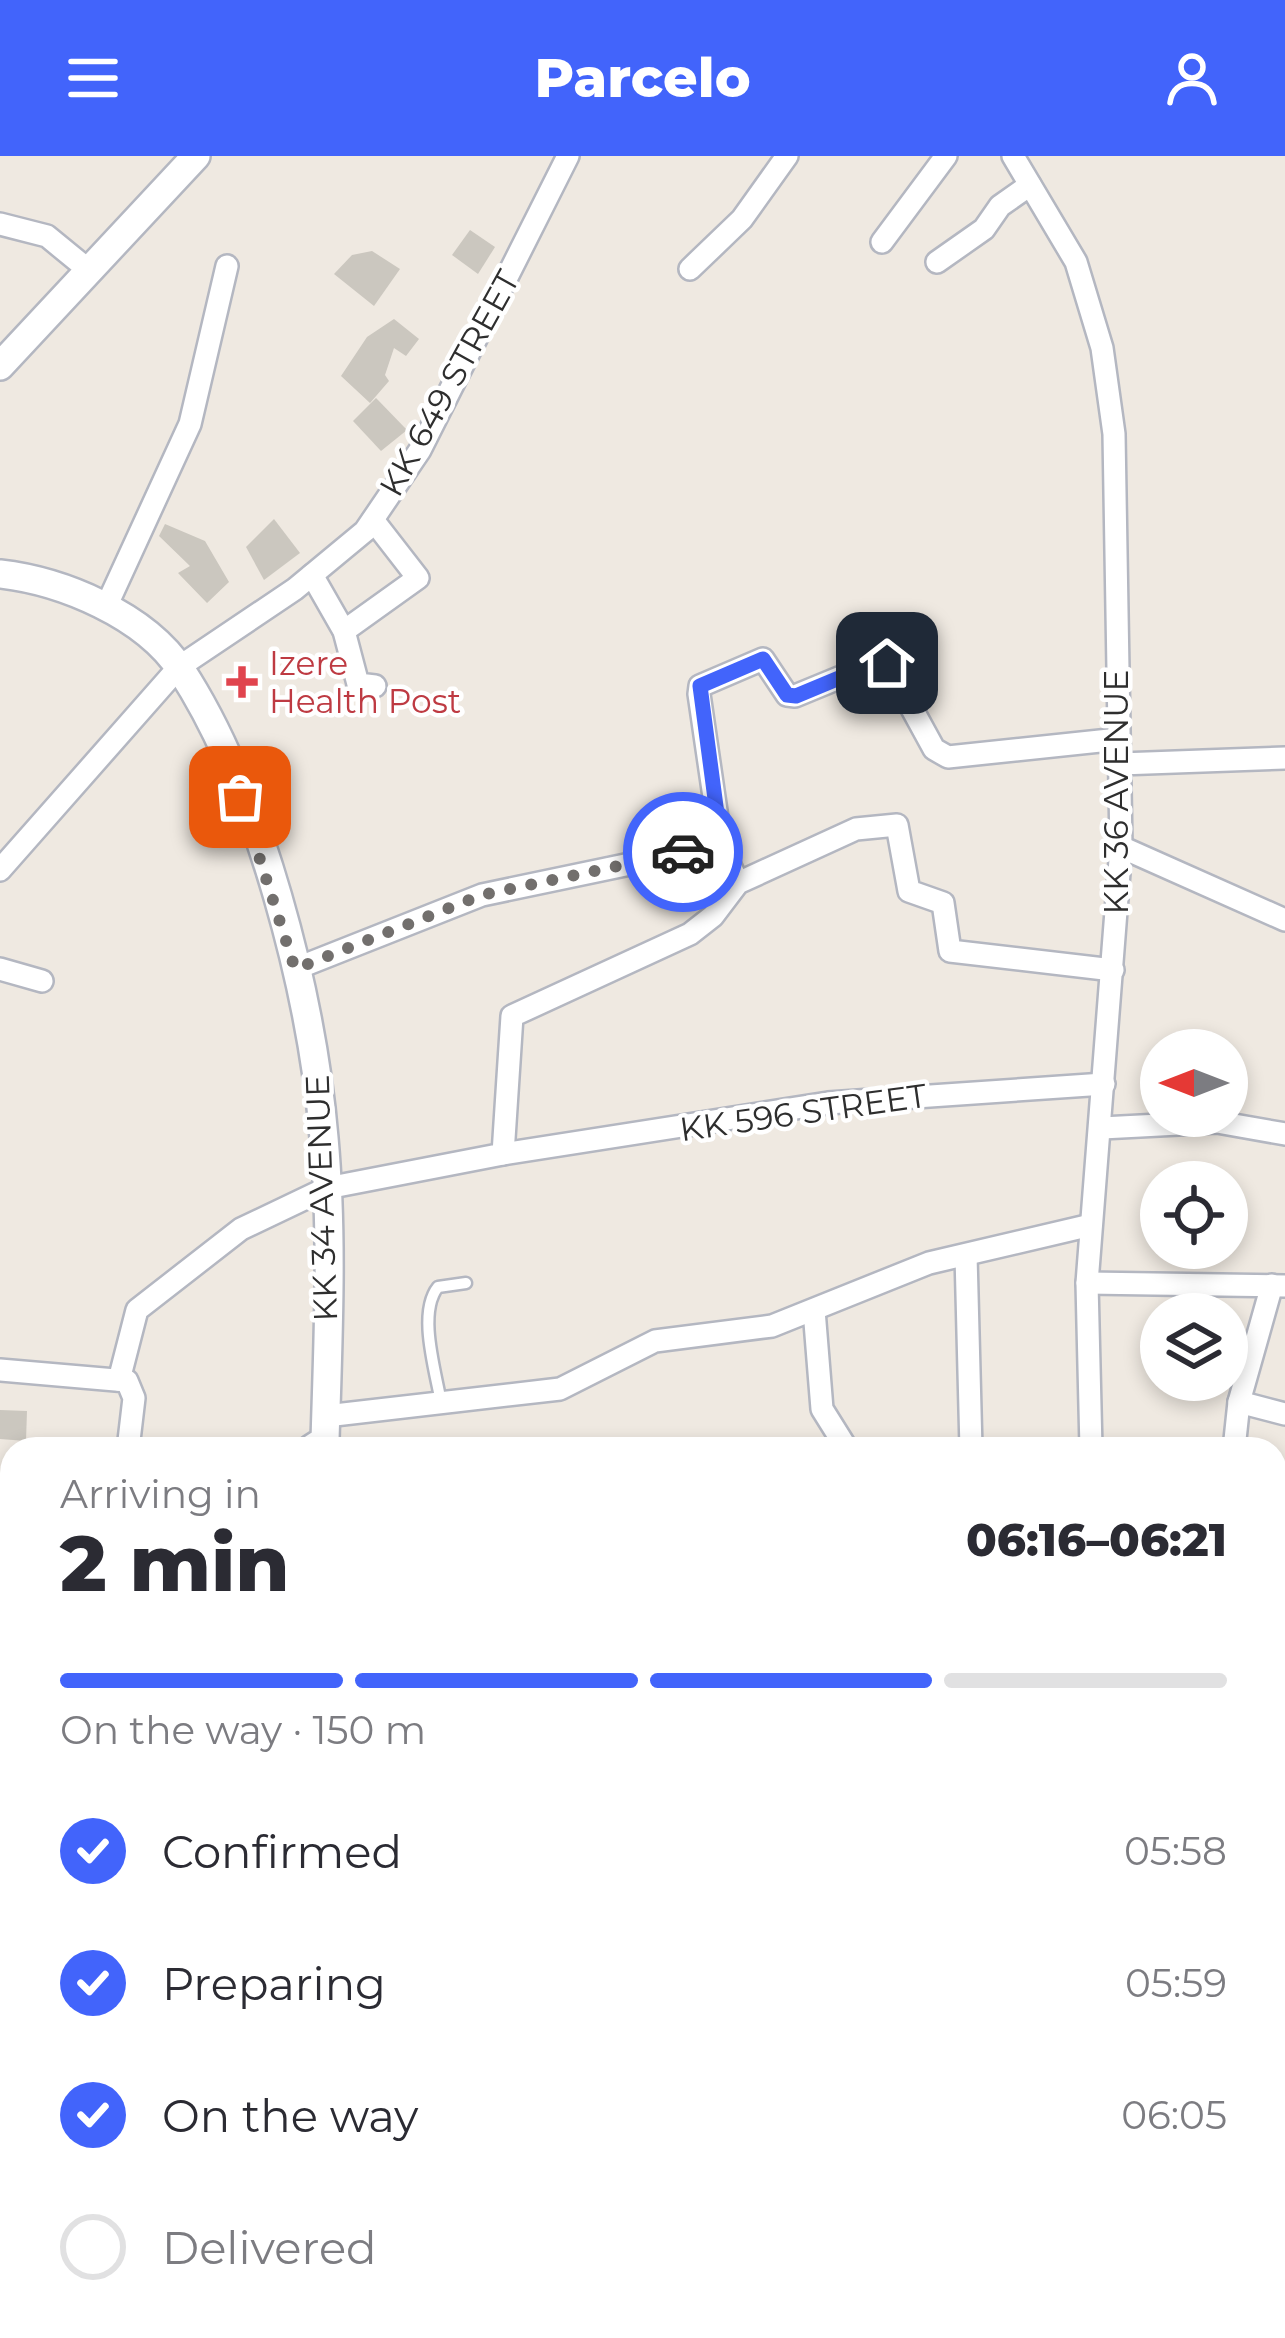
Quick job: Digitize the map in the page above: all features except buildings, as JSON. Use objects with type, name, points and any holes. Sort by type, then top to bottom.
[{"type":"main road","points":[[0,366],[86,268],[196,156]]},
{"type":"main road","name":"KK 34 AVENUE","points":[[0,574],[63,587],[105,609],[179,667],[224,755],[256,838],[295,969],[319,1086],[327,1188],[322,1437]]},
{"type":"street","name":"KK 649 STREET","points":[[0,870],[179,667],[312,575],[373,520],[420,450],[568,156]]},
{"type":"street","points":[[690,269],[742,219],[787,156]]},
{"type":"street","points":[[882,242],[946,156]]},
{"type":"street","name":"KK 36 AVENUE","points":[[1013,156],[1076,262],[1102,348],[1114,434],[1121,847],[1087,1283],[1091,1437]]},
{"type":"street","points":[[937,262],[984,229],[1000,206],[1030,185]]},
{"type":"street","points":[[0,224],[47,236],[86,268]]},
{"type":"street","points":[[105,609],[190,424],[227,266]]},
{"type":"street","points":[[344,631],[418,578],[373,520]]},
{"type":"street","points":[[312,575],[344,631],[358,683],[375,686]]},
{"type":"street","points":[[738,883],[721,844],[700,686],[763,659],[787,695],[796,696],[880,661],[887,663],[934,749],[948,757],[1119,739]]},
{"type":"street","points":[[1120,764],[1285,758]]},
{"type":"street","points":[[503,1154],[509,1021],[691,934],[713,916],[738,883],[856,830],[897,825],[909,891],[943,903],[950,951],[1113,970]]},
{"type":"street","points":[[295,969],[482,895],[721,844]]},
{"type":"street","points":[[1121,847],[1285,920]]},
{"type":"street","points":[[0,969],[42,981]]},
{"type":"street","name":"KK 596 STREET","points":[[119,1380],[136,1310],[241,1228],[327,1188],[503,1154],[828,1102],[1104,1084]]},
{"type":"street","points":[[1102,1128],[1217,1122],[1285,1134]]},
{"type":"street","points":[[325,1437],[441,1403],[560,1389],[656,1341],[740,1334],[814,1310],[882,1279],[1090,1225]]},
{"type":"street","points":[[966,1255],[971,1437]]},
{"type":"street","points":[[1087,1283],[1279,1286],[1239,1402],[1235,1437]]},
{"type":"street","points":[[814,1310],[821,1409],[839,1437]]},
{"type":"street","points":[[0,1370],[119,1380],[133,1386],[129,1437]]},
{"type":"street","points":[[1239,1402],[1285,1414]]},
{"type":"lane","points":[[441,1403],[430,1330],[432,1294],[438,1287],[466,1283]]},
{"type":"way so far","points":[[240,797],[276,897],[295,969],[482,895],[683,852]]},
{"type":"place","name":"Izere Health Post","points":[[242,682]]},
{"type":"route","points":[[683,852],[721,844],[700,686],[763,659],[787,695],[796,696],[880,661],[887,663]]}]
